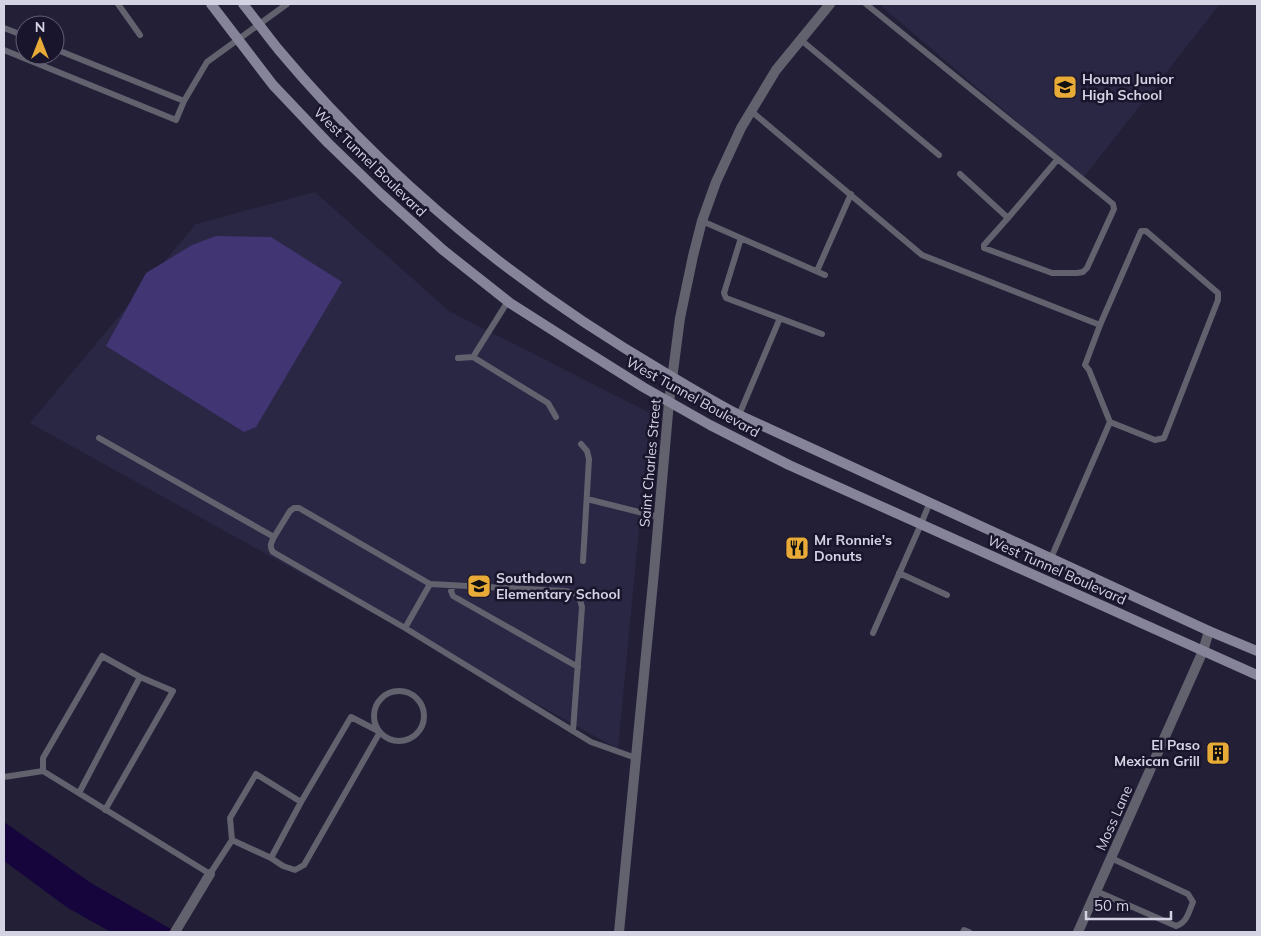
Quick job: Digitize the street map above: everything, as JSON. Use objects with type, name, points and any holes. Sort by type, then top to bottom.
[{"type":"main road","name":"West Tunnel Boulevard","points":[[211,4],[273,85],[380,194],[443,250],[508,301],[634,382],[710,425],[790,465],[1257,675]]},
{"type":"main road","name":"West Tunnel Boulevard","points":[[243,4],[325,102],[382,160],[451,223],[522,280],[635,355],[739,415],[1209,631],[1257,651]]},
{"type":"street","name":"Saint Charles Street","points":[[618,932],[669,402],[680,318],[693,256],[702,221],[716,182],[741,128],[776,70],[830,4]]},
{"type":"street","name":"Moss Lane","points":[[1078,932],[1203,651],[1209,631]]},
{"type":"street","points":[[175,932],[210,874]]},
{"type":"lane","points":[[118,4],[140,35]]},
{"type":"lane","points":[[866,4],[1113,204],[1114,209],[1087,268],[1083,272],[1052,273],[984,248],[984,245],[1058,160]]},
{"type":"lane","points":[[4,50],[176,120],[184,101],[207,62],[284,5]]},
{"type":"lane","points":[[801,40],[939,156]]},
{"type":"lane","points":[[65,52],[184,101]]},
{"type":"lane","points":[[751,111],[922,255],[1100,325]]},
{"type":"lane","points":[[960,174],[1008,218]]},
{"type":"lane","points":[[817,271],[851,194]]},
{"type":"lane","points":[[702,221],[825,275]]},
{"type":"lane","points":[[1051,558],[1110,422],[1089,370],[1085,365],[1100,325],[1141,231],[1146,230],[1218,294],[1218,300],[1164,438],[1155,440],[1110,422]]},
{"type":"lane","points":[[741,238],[724,296],[822,334]]},
{"type":"lane","points":[[473,357],[508,301]]},
{"type":"lane","points":[[739,415],[780,318]]},
{"type":"lane","points":[[458,358],[473,357],[548,403],[556,417]]},
{"type":"lane","points":[[99,438],[274,537]]},
{"type":"lane","points":[[581,444],[589,454],[583,561]]},
{"type":"lane","points":[[587,499],[659,518]]},
{"type":"lane","points":[[873,633],[930,502]]},
{"type":"lane","points":[[573,731],[582,607],[580,597],[575,593],[565,590],[430,584],[299,508],[290,510],[270,544],[273,552],[405,628],[573,731],[591,742],[636,758]]},
{"type":"lane","points":[[899,573],[947,595]]},
{"type":"lane","points":[[405,628],[430,584]]},
{"type":"lane","points":[[453,586],[451,591],[453,596],[578,667]]},
{"type":"lane","points":[[43,771],[43,758],[102,656],[140,677],[173,691],[106,810]]},
{"type":"lane","points":[[79,793],[140,677]]},
{"type":"lane","points":[[271,858],[301,802],[352,717],[386,737],[403,740],[418,732],[422,724],[424,716],[418,700],[412,695],[397,691],[382,697],[374,710],[374,718],[380,732]]},
{"type":"lane","points":[[232,840],[271,858],[283,866],[295,870],[304,865],[380,732]]},
{"type":"lane","points":[[4,777],[43,771],[210,874],[232,840],[230,818],[256,774],[301,802]]},
{"type":"lane","points":[[1096,891],[1176,926],[1184,922],[1193,902],[1188,894],[1111,858]]},
{"type":"lane","points":[[963,932],[964,930],[969,932]]},
{"type":"shaded area","name":"Houma Junior High School","points":[[879,4],[1220,4],[1083,178]]},
{"type":"shaded area","name":"Southdown Elementary School","points":[[315,192],[449,311],[650,413],[618,749],[30,423],[196,224]]},
{"type":"shaded area","points":[[216,236],[271,237],[342,282],[256,427],[244,432],[106,346],[146,273],[192,245]]},
{"type":"shaded area","points":[[4,822],[91,883],[176,932],[111,932],[68,908],[4,861]]},
{"type":"place","name":"Houma Junior High School","points":[[1065,87]]},
{"type":"place","name":"Mr Ronnie's Donuts","points":[[797,548]]},
{"type":"place","name":"Southdown Elementary School","points":[[479,586]]},
{"type":"place","name":"El Paso Mexican Grill","points":[[1218,753]]}]
